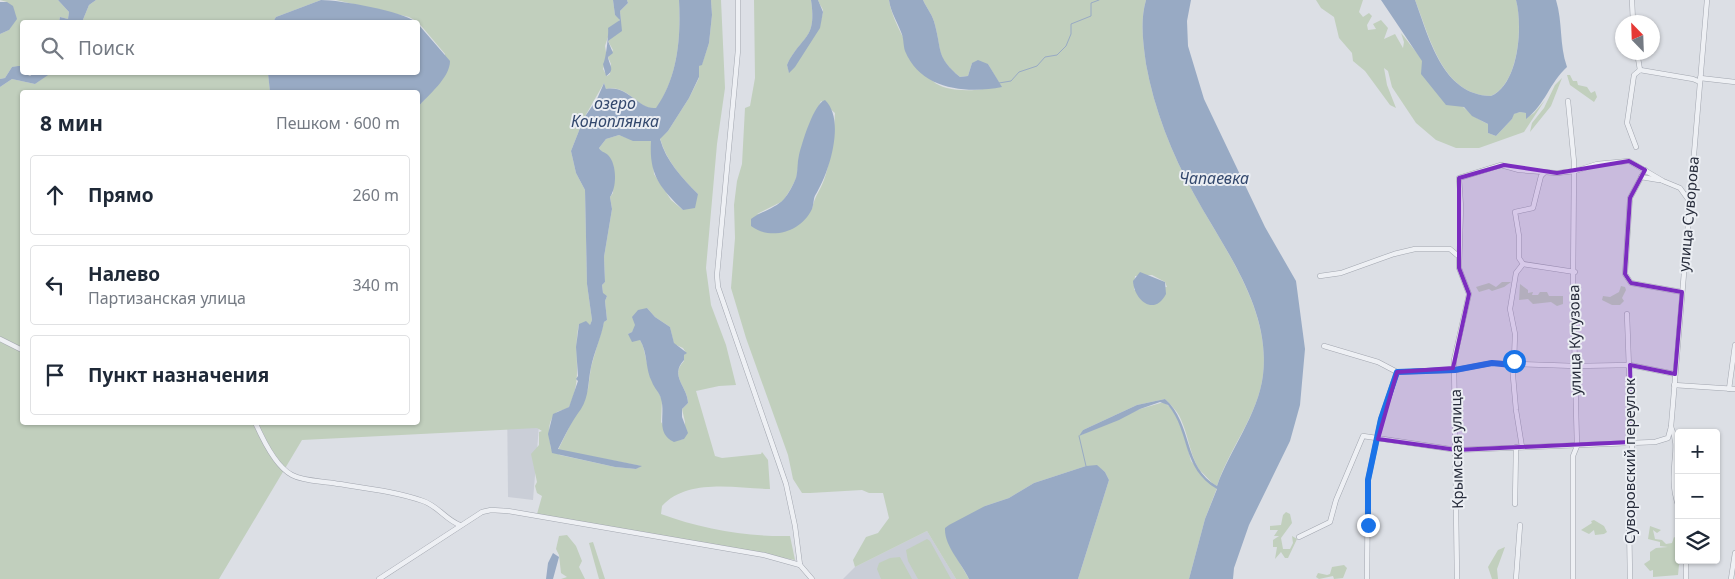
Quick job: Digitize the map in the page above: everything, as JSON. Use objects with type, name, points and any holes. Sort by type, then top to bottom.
[{"type":"street","points":[[738,0],[738,50],[718,287],[786,484],[795,526],[800,565]]},
{"type":"street","points":[[1632,0],[1633,15]]},
{"type":"street","name":"улица Суворова","points":[[1632,442],[1655,442],[1668,438],[1671,427],[1707,0]]},
{"type":"street","points":[[1638,60],[1640,70]]},
{"type":"street","points":[[1636,147],[1627,123],[1634,75],[1640,70],[1700,80],[1735,82]]},
{"type":"street","name":"улица Кутузова","points":[[1568,101],[1575,171],[1575,272],[1573,291],[1577,446],[1573,456],[1573,579]]},
{"type":"street","points":[[1575,272],[1558,271],[1523,264],[1519,258],[1519,236],[1515,212],[1533,208],[1541,176],[1544,173],[1575,171],[1597,164],[1629,161],[1663,181],[1680,188],[1691,188]]},
{"type":"street","name":"Крымская улица","points":[[1457,579],[1455,370],[1457,345],[1469,294],[1460,273],[1458,255],[1461,207],[1458,180],[1462,175],[1504,165],[1518,170],[1544,173]]},
{"type":"street","points":[[1645,170],[1630,198],[1625,274],[1631,282],[1682,292]]},
{"type":"street","points":[[1641,178],[1663,181]]},
{"type":"street","points":[[1680,188],[1690,202]]},
{"type":"street","points":[[1320,276],[1341,273],[1375,259],[1415,249],[1450,249],[1458,255]]},
{"type":"street","points":[[1522,447],[1512,365],[1514,361],[1515,334],[1510,309],[1516,274],[1523,264]]},
{"type":"street","name":"Суворовский переулок","points":[[1627,314],[1633,505],[1629,518],[1630,579]]},
{"type":"street","points":[[0,339],[20,349]]},
{"type":"street","points":[[1729,389],[1735,345]]},
{"type":"street","points":[[1324,346],[1378,362],[1397,372],[1455,370],[1492,363],[1576,366],[1630,365],[1675,374]]},
{"type":"street","points":[[1367,579],[1368,480],[1386,402],[1397,372]]},
{"type":"street","points":[[1674,384],[1735,389]]},
{"type":"street","points":[[256,425],[270,453],[291,475],[309,480],[389,492],[424,501],[438,508],[450,521],[460,525]]},
{"type":"street","name":"улица Суворова","points":[[1671,427],[1677,448],[1674,473],[1675,496]]},
{"type":"street","points":[[1299,537],[1330,522],[1336,500],[1363,436],[1457,450],[1632,442]]},
{"type":"street","points":[[1515,504],[1516,447]]},
{"type":"street","points":[[379,579],[460,525],[482,512],[491,510],[508,511],[764,555],[800,565],[812,579]]},
{"type":"street","points":[[1516,579],[1520,525]]},
{"type":"street","points":[[1731,579],[1735,553]]},
{"type":"street","points":[[1686,564],[1686,579]]},
{"type":"highlighted area","points":[[1629,161],[1645,170],[1630,198],[1625,274],[1631,283],[1682,292],[1675,374],[1630,365],[1632,442],[1457,450],[1378,439],[1397,372],[1453,368],[1469,294],[1459,268],[1459,178],[1504,165],[1557,173]]},
{"type":"shaded area","points":[[550,289],[533,500],[508,497],[506,293]]},
{"type":"shaded area","points":[[927,531],[956,579],[843,579],[855,567]]},
{"type":"green space","points":[[0,0],[58,0],[69,12],[68,19],[60,17],[59,20],[20,20],[20,66],[12,67],[5,78],[0,79],[0,34],[9,30],[7,2]]},
{"type":"green space","points":[[96,0],[321,0],[276,17],[274,20],[83,20],[89,5]]},
{"type":"green space","points":[[336,0],[613,0],[615,15],[620,19],[608,37],[605,46],[607,58],[603,69],[607,76],[610,74],[611,64],[608,57],[613,50],[608,41],[619,29],[621,22],[620,11],[628,3],[627,0],[679,0],[676,56],[669,84],[656,109],[643,106],[621,90],[614,88],[606,89],[604,83],[584,118],[571,151],[576,173],[585,190],[587,284],[592,320],[590,325],[579,324],[576,385],[569,407],[557,412],[551,420],[549,429],[551,449],[560,455],[615,467],[636,469],[641,466],[558,450],[588,389],[591,367],[604,322],[607,320],[605,301],[607,296],[603,294],[602,285],[605,282],[604,257],[612,209],[610,197],[613,193],[614,168],[599,148],[606,139],[619,135],[627,138],[651,140],[654,174],[671,200],[683,210],[698,194],[670,162],[660,138],[668,131],[699,78],[699,66],[702,64],[709,43],[712,15],[711,0],[721,0],[725,88],[717,144],[706,268],[711,305],[726,345],[736,385],[719,386],[696,391],[715,456],[722,458],[761,454],[762,452],[768,460],[770,489],[698,488],[672,497],[662,506],[661,514],[692,524],[724,531],[790,536],[795,560],[537,514],[542,496],[537,493],[535,486],[537,482],[531,454],[539,445],[539,432],[542,431],[537,428],[302,440],[219,579],[0,579],[0,87],[12,79],[35,84],[47,75],[268,75],[270,90],[20,90],[20,425],[420,425],[420,105],[429,94],[445,54],[420,24],[420,20],[409,17]],"holes":[[[647,308],[655,317],[670,327],[674,344],[683,348],[686,353],[678,372],[688,403],[682,409],[685,422],[684,439],[674,441],[661,422],[662,400],[649,372],[643,346],[640,340],[628,334],[632,332]]]},
{"type":"green space","points":[[754,0],[811,0],[812,23],[810,30],[787,65],[789,72],[804,51],[819,24],[823,10],[818,0],[889,0],[900,31],[913,54],[933,81],[938,85],[955,90],[975,90],[985,89],[999,83],[988,64],[972,63],[968,76],[960,77],[952,70],[943,59],[934,21],[923,0],[1146,0],[1143,24],[1144,48],[1149,81],[1159,114],[1171,147],[1186,179],[1243,280],[1253,303],[1264,351],[1263,375],[1255,404],[1217,486],[1211,482],[1217,488],[1205,519],[1189,579],[1078,579],[1109,480],[1105,472],[1100,468],[1086,466],[1034,483],[1009,498],[985,506],[951,548],[969,579],[956,579],[927,531],[855,567],[853,560],[866,537],[878,533],[889,518],[883,493],[869,493],[862,490],[802,493],[793,479],[788,455],[746,338],[731,288],[735,238],[734,205],[737,181],[742,164],[745,108],[750,106],[755,78]],"holes":[[[821,101],[835,113],[827,171],[812,209],[757,214],[783,201],[790,190],[796,179],[802,145]],[[1152,275],[1165,282],[1167,287],[1134,290],[1135,276]],[[1165,399],[1181,419],[1200,470],[1191,461],[1181,424],[1172,409],[1164,402],[1140,409],[1081,435],[1083,430],[1137,405]]]},
{"type":"green space","points":[[1316,0],[1363,0],[1359,12],[1363,17],[1369,13],[1372,16],[1367,25],[1368,30],[1376,29],[1373,24],[1381,20],[1388,28],[1384,39],[1395,34],[1403,48],[1404,42],[1401,33],[1453,97],[1477,118],[1488,124],[1488,133],[1496,136],[1512,119],[1513,114],[1527,113],[1526,118],[1534,113],[1545,100],[1524,132],[1479,148],[1456,148],[1436,140],[1416,123],[1392,87],[1388,71],[1384,68],[1387,85],[1396,108],[1390,105],[1365,71],[1353,61],[1352,53],[1339,38],[1334,17],[1321,8]]},
{"type":"green space","points":[[1415,0],[1516,0],[1519,24],[1517,53],[1508,80],[1500,89],[1491,96],[1474,93],[1461,86],[1449,75],[1440,62]]},
{"type":"green space","points":[[1567,75],[1570,75],[1573,81],[1577,81],[1578,85],[1587,87],[1591,93],[1595,91],[1597,97],[1594,102],[1570,85]]},
{"type":"green space","points":[[1562,78],[1551,106],[1530,132],[1532,123],[1544,108],[1555,85]]},
{"type":"green space","points":[[1502,282],[1511,282],[1504,287],[1492,291],[1489,289],[1479,292],[1476,287],[1489,283],[1496,287]]},
{"type":"green space","points":[[1520,284],[1528,290],[1528,293],[1533,292],[1532,295],[1547,292],[1549,296],[1563,296],[1563,304],[1557,306],[1551,302],[1533,304],[1528,299],[1519,300]]},
{"type":"green space","points":[[1621,286],[1625,287],[1626,290],[1622,298],[1624,301],[1620,305],[1612,305],[1602,300],[1603,296],[1610,297],[1619,292]]},
{"type":"green space","points":[[1286,512],[1290,514],[1292,523],[1281,538],[1283,549],[1290,549],[1293,543],[1292,536],[1297,539],[1288,558],[1285,558],[1281,552],[1275,559],[1277,547],[1273,547],[1273,540],[1279,536],[1274,536],[1278,530],[1270,530],[1270,526],[1281,525],[1283,515]]},
{"type":"green space","points":[[1594,520],[1604,526],[1607,532],[1595,535],[1594,530],[1589,534],[1581,530]]},
{"type":"green space","points":[[1650,526],[1661,530],[1657,533],[1653,530],[1655,539],[1662,540],[1666,544],[1672,543],[1675,538],[1675,564],[1680,564],[1678,575],[1653,577],[1653,570],[1650,571],[1644,564],[1650,560],[1650,552],[1656,548],[1668,547],[1660,546],[1660,542],[1648,539]]},
{"type":"green space","points":[[567,535],[576,546],[582,561],[579,567],[585,579],[561,579],[567,577],[561,573],[559,555],[556,549],[559,536]]},
{"type":"green space","points":[[927,539],[930,541],[951,579],[918,579],[908,561],[906,550]]},
{"type":"green space","points":[[593,542],[605,579],[599,579],[589,543]]},
{"type":"green space","points":[[1505,547],[1497,569],[1498,579],[1492,579],[1488,567],[1498,550]]},
{"type":"green space","points":[[900,557],[912,579],[881,579],[877,569],[879,563],[890,558]]},
{"type":"green space","points":[[1344,565],[1347,568],[1343,578],[1334,579],[1333,576],[1319,579],[1316,577],[1318,573],[1330,574],[1332,567]]},
{"type":"water","points":[[58,0],[96,0],[89,5],[83,20],[59,20],[60,17],[68,19],[69,12]]},
{"type":"water","points":[[321,0],[330,0],[385,10],[412,20],[274,20],[276,17]]},
{"type":"water","points":[[613,0],[627,0],[628,3],[620,11],[622,31],[608,41],[613,53],[608,57],[611,72],[606,76],[603,64],[608,40],[608,28],[620,20],[615,15]]},
{"type":"water","name":"озеро Коноплянка","points":[[679,0],[711,0],[712,15],[709,43],[702,65],[699,66],[699,77],[689,98],[668,131],[660,139],[670,162],[698,194],[695,208],[683,210],[662,187],[654,171],[651,141],[633,141],[619,135],[606,139],[599,148],[611,159],[615,176],[614,187],[610,197],[612,209],[604,257],[605,282],[602,285],[603,293],[607,296],[605,301],[607,320],[604,322],[592,361],[586,399],[558,449],[642,466],[636,469],[615,467],[552,453],[548,434],[553,414],[569,407],[578,381],[576,379],[578,376],[576,347],[579,324],[586,321],[590,325],[592,320],[587,284],[585,190],[576,173],[571,151],[584,118],[597,99],[604,83],[606,89],[621,91],[650,108],[656,108],[669,83],[676,56]]},
{"type":"water","points":[[811,0],[818,0],[823,12],[820,28],[795,67],[789,73],[787,65],[810,30],[812,23]]},
{"type":"water","points":[[889,0],[923,0],[934,21],[943,59],[952,70],[960,77],[968,76],[972,63],[978,60],[988,64],[1002,87],[974,90],[960,89],[933,81],[922,74],[912,64],[905,51],[902,34]]},
{"type":"water","name":"Чапаевка","points":[[1146,0],[1191,0],[1187,21],[1188,46],[1204,99],[1265,227],[1296,281],[1305,349],[1300,405],[1290,441],[1249,525],[1234,568],[1233,579],[1189,579],[1205,519],[1217,489],[1197,471],[1180,427],[1168,405],[1160,402],[1079,436],[1083,430],[1137,405],[1165,399],[1174,409],[1180,420],[1198,468],[1206,478],[1217,486],[1256,404],[1263,375],[1264,350],[1260,326],[1253,303],[1243,280],[1186,179],[1171,147],[1154,98],[1149,81],[1144,48],[1143,24]]},
{"type":"water","points":[[1381,0],[1415,0],[1432,46],[1449,75],[1460,86],[1474,93],[1491,96],[1508,80],[1517,53],[1519,24],[1516,0],[1556,0],[1567,67],[1556,79],[1533,113],[1526,119],[1526,113],[1514,114],[1512,119],[1496,136],[1488,133],[1488,124],[1472,116],[1464,107],[1446,105],[1421,74],[1422,61]]},
{"type":"water","points":[[0,2],[7,2],[13,6],[17,19],[9,30],[0,34]]},
{"type":"water","points":[[420,26],[450,61],[443,80],[420,105],[420,90],[270,90],[268,75],[420,75]]},
{"type":"water","points":[[20,66],[20,75],[48,75],[35,84],[12,79],[0,87],[0,79],[5,78],[12,67]]},
{"type":"water","points":[[825,100],[831,109],[835,133],[830,160],[815,196],[812,209],[801,223],[785,232],[767,233],[759,231],[751,226],[751,219],[781,202],[789,192],[796,178],[799,155],[809,124],[817,108]]},
{"type":"water","points":[[1140,272],[1165,282],[1166,294],[1161,301],[1151,305],[1141,300],[1134,288],[1133,281]]},
{"type":"water","points":[[647,308],[655,317],[670,327],[674,343],[687,353],[684,355],[684,360],[678,371],[688,403],[682,409],[682,417],[688,433],[684,439],[674,442],[668,438],[663,429],[661,399],[648,372],[643,345],[640,340],[632,342],[628,334],[632,332],[635,325],[632,317],[638,310]]},
{"type":"water","points":[[1097,465],[1105,472],[1109,480],[1078,579],[969,579],[950,548],[945,535],[945,528],[985,506],[1009,498],[1034,483],[1086,466]]},
{"type":"water","points":[[553,553],[559,557],[553,579],[546,579],[548,563]]},
{"type":"waterway","points":[[999,83],[1011,81],[1019,72],[1037,66],[1045,57],[1057,55],[1066,46],[1071,34],[1071,24],[1091,16],[1091,3],[1099,0]]},
{"type":"waterway","points":[[1079,436],[1086,466]]},
{"type":"route","points":[[1368,525],[1368,480],[1381,419],[1397,372],[1455,370],[1480,367],[1492,363],[1512,365],[1514,361]]}]
